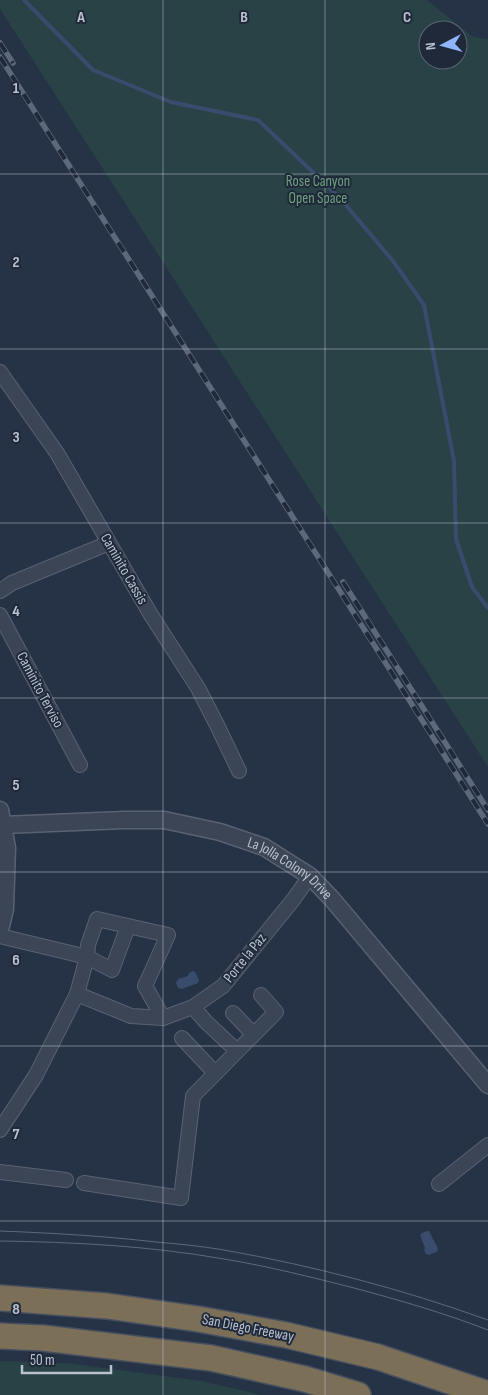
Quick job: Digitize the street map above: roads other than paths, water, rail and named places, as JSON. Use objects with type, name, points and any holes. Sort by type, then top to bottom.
[{"type":"highway","name":"San Diego Freeway","points":[[0,1298],[107,1306],[198,1319],[286,1335],[378,1357],[488,1394]]},
{"type":"highway","points":[[0,1336],[43,1338],[211,1358],[305,1379],[358,1395]]},
{"type":"street","name":"Caminito Cassis","points":[[0,372],[57,453],[151,615],[198,688],[239,772]]},
{"type":"street","points":[[0,591],[12,583],[109,544]]},
{"type":"street","name":"Caminito Terviso","points":[[0,615],[80,765]]},
{"type":"street","points":[[0,930],[5,909],[7,854],[2,818]]},
{"type":"street","name":"La Jolla Colony Drive","points":[[2,818],[164,820],[220,832],[264,847],[310,876],[338,906],[488,1085]]},
{"type":"street","name":"Porte la Paz","points":[[163,1018],[193,1007],[223,986],[293,900],[310,876]]},
{"type":"street","points":[[0,1130],[36,1075],[77,994],[87,957],[88,945],[98,919],[168,935],[145,986],[163,1018]]},
{"type":"street","points":[[0,936],[87,957],[112,970],[128,926]]},
{"type":"street","points":[[77,994],[131,1016],[163,1018]]},
{"type":"street","points":[[84,1183],[181,1198],[193,1096],[276,1012],[261,995]]},
{"type":"street","points":[[193,1007],[237,1051]]},
{"type":"street","points":[[233,1013],[254,1034]]},
{"type":"street","points":[[182,1038],[215,1073]]},
{"type":"street","points":[[439,1184],[488,1145]]},
{"type":"street","points":[[0,1172],[66,1180]]},
{"type":"water","points":[[193,971],[199,980],[198,983],[182,989],[178,988],[176,983],[178,979],[188,976]]},
{"type":"water","points":[[429,1231],[438,1249],[437,1252],[428,1255],[424,1250],[420,1235]]},
{"type":"waterway","points":[[24,0],[93,70],[171,102],[258,120],[339,197],[393,261],[424,305],[454,461],[456,539],[472,587],[488,608]]},
{"type":"tram line","points":[[0,1231],[117,1238],[224,1250],[358,1279],[488,1320]]},
{"type":"tram line","points":[[0,1241],[56,1242],[140,1248],[273,1268],[405,1302],[488,1330]]},
{"type":"railway","points":[[0,43],[13,63]]},
{"type":"railway","points":[[0,57],[488,824]]},
{"type":"railway","points":[[343,582],[488,810]]},
{"type":"park label","name":"Rose Canyon Open Space","points":[[318,190]]}]
